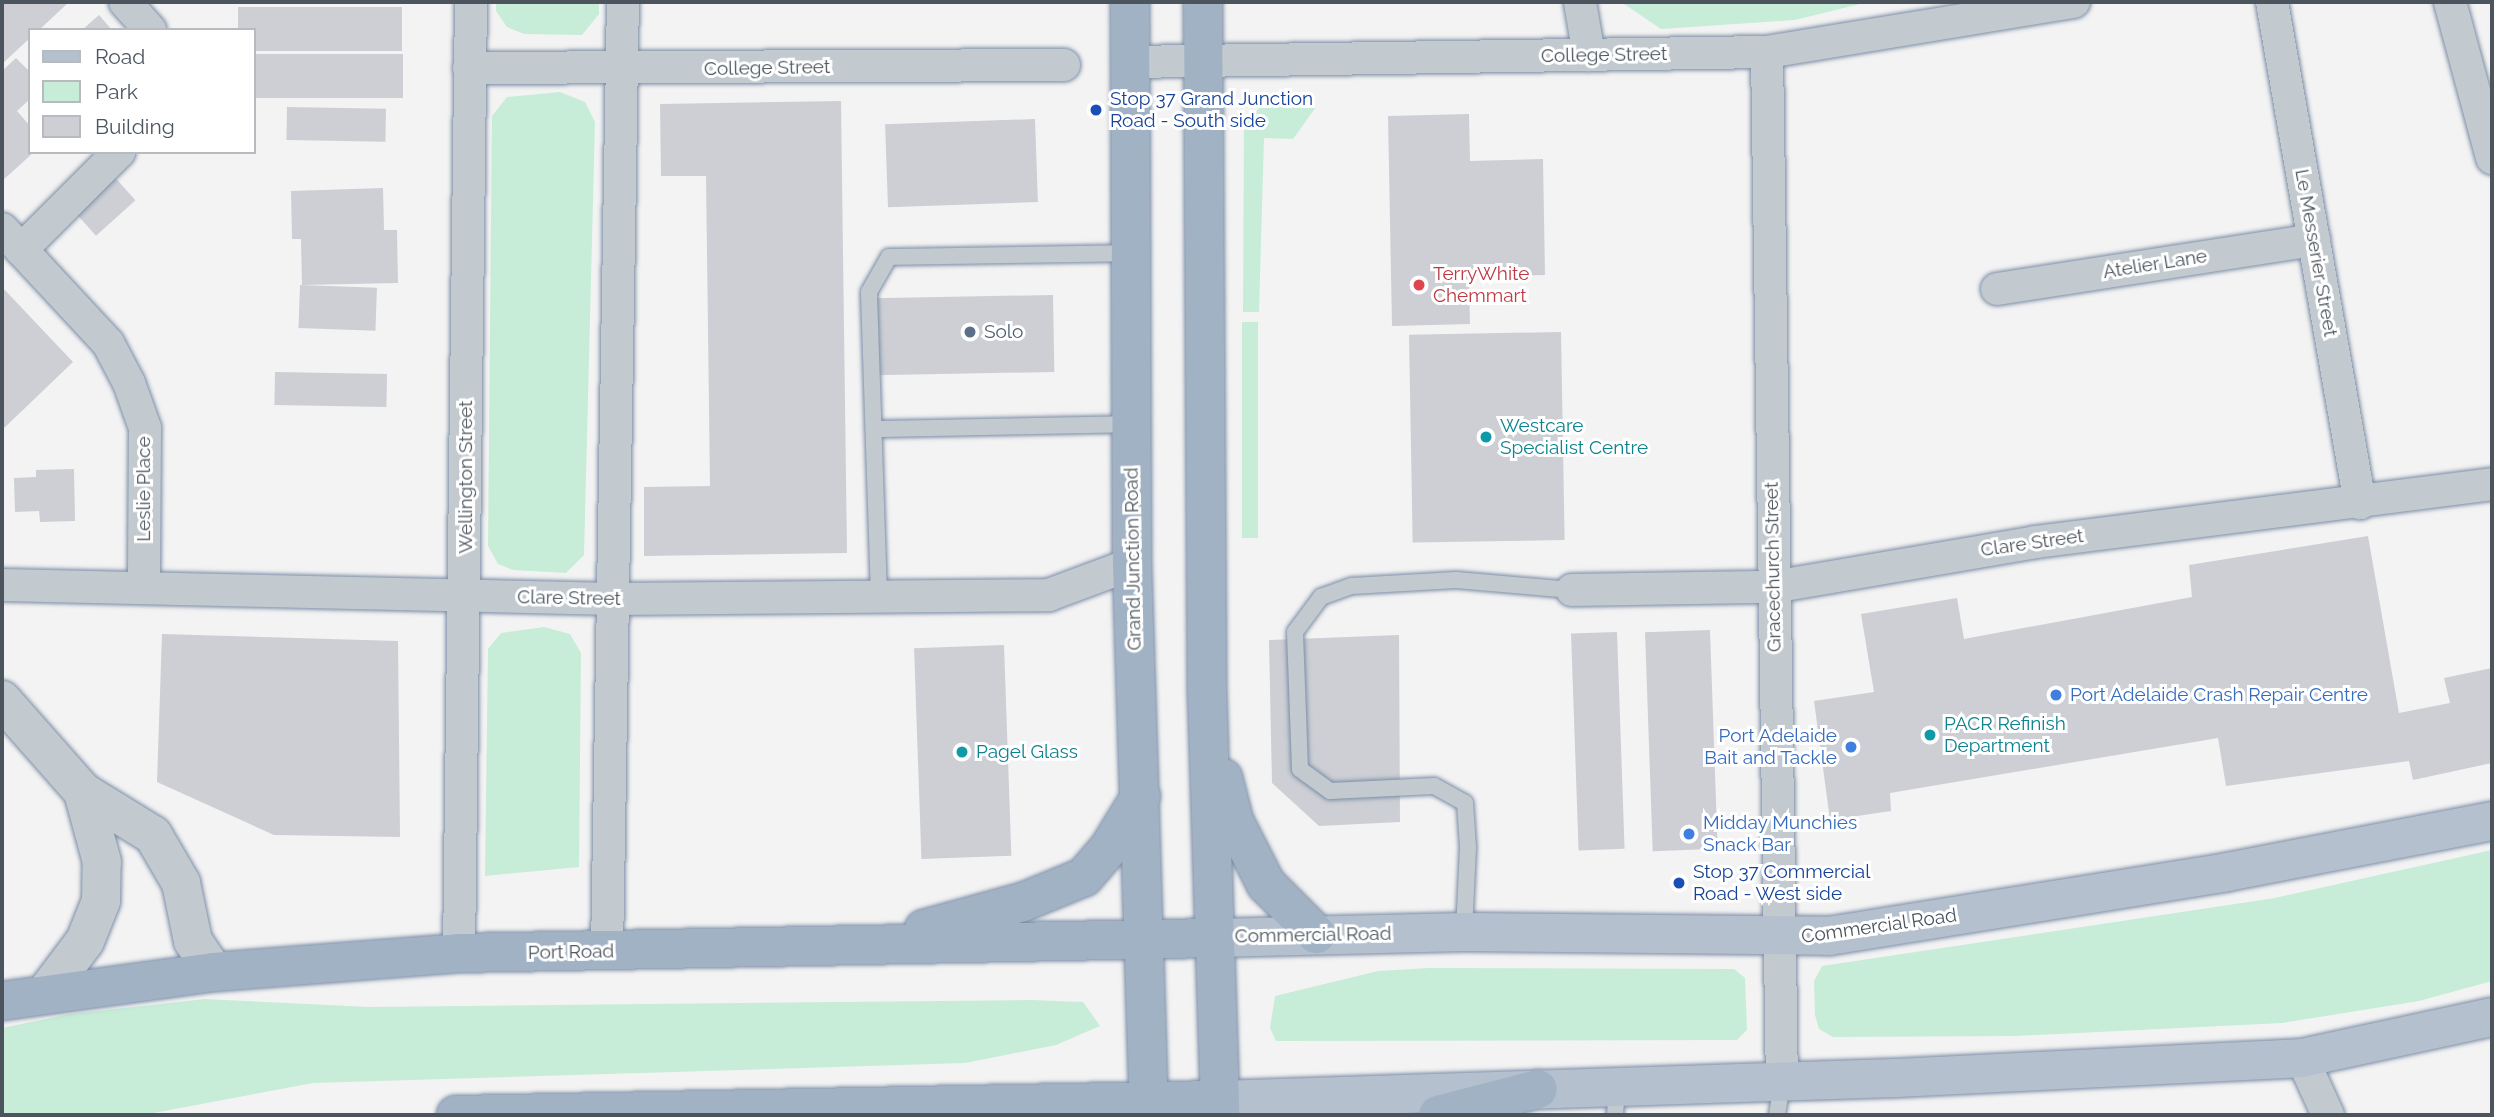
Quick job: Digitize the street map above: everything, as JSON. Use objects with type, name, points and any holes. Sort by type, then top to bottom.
[{"type":"highway","name":"Grand Junction Road","points":[[1130,2],[1132,564],[1142,796],[1143,939],[1149,1109]]},
{"type":"highway","points":[[456,1115],[1219,1108],[1207,690],[1203,2]]},
{"type":"highway","points":[[1207,690],[1234,821],[1266,884],[1316,934]]},
{"type":"highway","points":[[864,945],[1023,902],[1084,877],[1142,796]]},
{"type":"highway","name":"Port Road","points":[[2,1001],[214,972],[458,953],[607,952],[1215,937]]},
{"type":"highway","points":[[1438,1115],[1538,1089]]},
{"type":"main road","name":"Commercial Road","points":[[1215,937],[1464,932],[1782,938],[1829,936],[2227,872],[2492,821]]},
{"type":"main road","points":[[1219,1108],[1538,1089],[1616,1101],[1779,1098],[2302,1058],[2492,1017]]},
{"type":"street","points":[[125,2],[148,28]]},
{"type":"street","name":"Wellington Street","points":[[458,953],[466,596],[471,2]]},
{"type":"street","points":[[607,952],[622,2]]},
{"type":"street","points":[[1580,2],[1589,55]]},
{"type":"street","name":"College Street","points":[[1130,62],[1204,64],[1767,52],[1921,14],[2074,2]]},
{"type":"street","name":"Le Messerier Street","points":[[2273,2],[2360,503]]},
{"type":"street","points":[[2449,2],[2492,158]]},
{"type":"street","name":"Gracechurch Street","points":[[1767,52],[1773,587],[1782,938],[1779,1098]]},
{"type":"street","name":"College Street","points":[[469,68],[621,70],[1064,65]]},
{"type":"street","points":[[11,239],[117,154]]},
{"type":"street","name":"Leslie Place","points":[[11,239],[108,343],[129,383],[145,428],[144,588]]},
{"type":"street","name":"Atelier Lane","points":[[1997,289],[2314,240]]},
{"type":"street","name":"Clare Street","points":[[1573,590],[1773,587],[2035,542],[2360,503],[2492,484]]},
{"type":"street","name":"Clare Street","points":[[2,585],[614,599],[1049,595],[1132,564]]},
{"type":"street","points":[[2,700],[83,792],[153,835],[181,883],[193,941],[214,972]]},
{"type":"street","points":[[45,994],[85,941],[101,901],[102,862],[83,792]]},
{"type":"street","points":[[2302,1058],[2328,1115]]},
{"type":"lane","points":[[879,596],[876,429],[871,402],[869,292],[889,257],[1131,253]]},
{"type":"lane","points":[[876,429],[1131,424]]},
{"type":"lane","points":[[1464,932],[1468,846],[1465,803],[1434,786],[1331,792],[1300,769],[1295,632],[1321,597],[1352,586],[1456,579],[1573,590]]},
{"type":"green space","points":[[496,2],[599,2],[599,14],[582,35],[524,34],[507,27],[496,11]]},
{"type":"green space","points":[[1621,2],[1868,2],[1795,20],[1661,29]]},
{"type":"green space","points":[[560,92],[585,102],[595,122],[584,555],[566,573],[513,570],[498,564],[488,546],[492,116],[507,97]]},
{"type":"green space","points":[[1275,98],[1316,107],[1293,139],[1264,138],[1259,312],[1243,312],[1244,118]]},
{"type":"green space","points":[[1242,322],[1258,322],[1258,538],[1242,538]]},
{"type":"green space","points":[[544,627],[570,634],[581,653],[579,867],[485,876],[488,649],[501,633]]},
{"type":"green space","points":[[2492,850],[2492,981],[2419,1001],[2282,1023],[2016,1036],[1833,1037],[1819,1029],[1815,1015],[1814,981],[1822,966],[2275,898]]},
{"type":"green space","points":[[1429,968],[1734,969],[1745,978],[1747,1030],[1737,1040],[1276,1041],[1270,1028],[1275,996],[1378,971]]},
{"type":"green space","points":[[205,999],[370,1007],[1031,1000],[1083,1002],[1100,1026],[1056,1045],[965,1063],[313,1083],[143,1115],[2,1115],[2,1028],[70,1014]]},
{"type":"building","points":[[2,2],[69,2],[41,28],[28,28],[28,40],[2,64]]},
{"type":"building","points":[[238,7],[402,7],[402,51],[256,51],[256,28],[238,28]]},
{"type":"building","points":[[99,15],[110,28],[84,28]]},
{"type":"building","points":[[256,54],[403,54],[403,98],[256,98]]},
{"type":"building","points":[[16,58],[28,70],[28,101],[17,111],[28,124],[28,154],[32,154],[2,181],[2,71]]},
{"type":"building","points":[[841,101],[847,553],[644,556],[644,487],[710,486],[706,176],[661,176],[660,104]]},
{"type":"building","points":[[287,107],[386,109],[385,142],[286,140]]},
{"type":"building","points":[[1469,114],[1470,161],[1543,159],[1545,275],[1469,277],[1470,324],[1392,326],[1388,116]]},
{"type":"building","points":[[1035,119],[1038,202],[888,207],[885,124]]},
{"type":"building","points":[[110,172],[135,200],[96,236],[71,207]]},
{"type":"building","points":[[383,188],[384,230],[397,230],[398,283],[302,285],[301,239],[292,239],[291,191]]},
{"type":"building","points":[[300,285],[377,288],[375,331],[298,328]]},
{"type":"building","points":[[2,287],[73,362],[2,430]]},
{"type":"building","points":[[1053,295],[1054,372],[873,375],[872,298]]},
{"type":"building","name":"Westcare Specialist Centre","points":[[1561,332],[1565,540],[1413,543],[1409,335]]},
{"type":"building","points":[[275,372],[387,374],[386,407],[274,405]]},
{"type":"building","points":[[74,469],[75,521],[40,522],[39,511],[15,512],[14,478],[36,477],[36,470]]},
{"type":"building","points":[[2368,536],[2399,713],[2450,703],[2444,678],[2492,668],[2492,763],[2413,780],[2409,761],[2226,786],[2218,738],[1890,793],[1891,811],[1830,820],[1814,701],[1874,692],[1861,614],[1957,598],[1964,639],[2192,597],[2189,565]]},
{"type":"building","points":[[1710,630],[1718,849],[1653,851],[1645,632]]},
{"type":"building","points":[[1617,632],[1625,849],[1579,850],[1571,634]]},
{"type":"building","points":[[162,634],[398,641],[400,837],[274,835],[157,782]]},
{"type":"building","points":[[1399,635],[1400,822],[1319,826],[1272,783],[1269,640]]},
{"type":"building","name":"Pagel Glass","points":[[1004,645],[1011,856],[921,859],[914,648]]},
{"type":"place","name":"Stop 37 Grand Junction Road - South side","points":[[1096,110]]},
{"type":"place","name":"TerryWhite Chemmart","points":[[1419,285]]},
{"type":"place","name":"Solo","points":[[970,332]]},
{"type":"place","name":"Westcare Specialist Centre","points":[[1486,437]]},
{"type":"place","name":"Port Adelaide Crash Repair Centre","points":[[2056,695]]},
{"type":"place","name":"PACR Refinish Department","points":[[1930,735]]},
{"type":"place","name":"Port Adelaide Bait and Tackle","points":[[1851,747]]},
{"type":"place","name":"Pagel Glass","points":[[962,752]]},
{"type":"place","name":"Midday Munchies Snack Bar","points":[[1689,834]]},
{"type":"place","name":"Stop 37 Commercial Road - West side","points":[[1679,883]]}]
